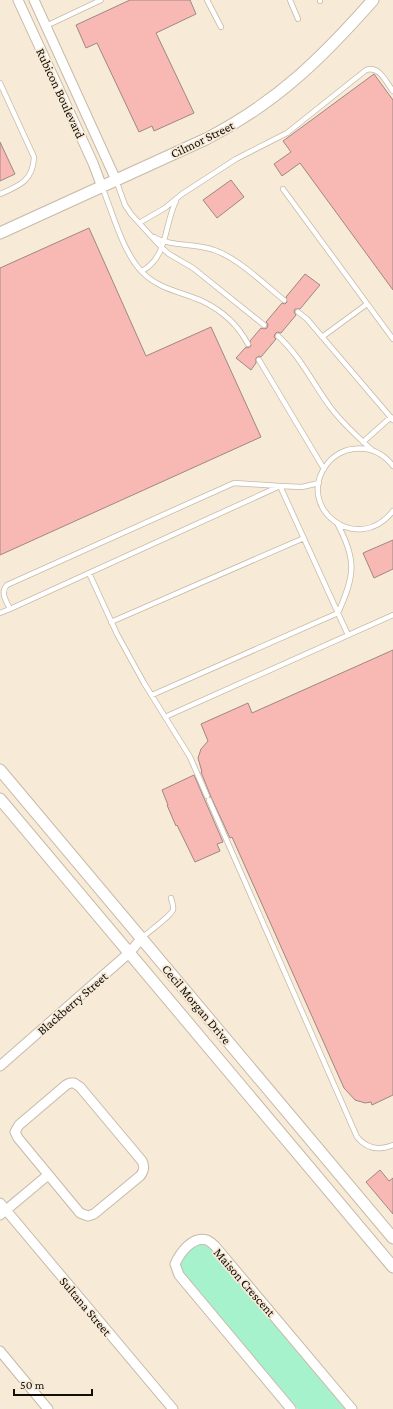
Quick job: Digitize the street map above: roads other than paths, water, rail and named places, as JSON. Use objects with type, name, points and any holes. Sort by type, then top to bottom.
[{"type":"street","name":"Rubicon Boulevard","points":[[18,0],[93,162],[102,187]]},
{"type":"street","name":"Rubicon Boulevard","points":[[34,0],[116,180]]},
{"type":"street","name":"Cilmor Street","points":[[0,233],[206,139],[233,125],[275,97],[304,73],[337,40],[373,0]]},
{"type":"street","name":"Cecil Morgan Drive","points":[[0,770],[393,1238]]},
{"type":"street","name":"Cecil Morgan Drive","points":[[0,799],[393,1267]]},
{"type":"street","name":"Blackberry Street","points":[[0,1066],[129,953],[142,938]]},
{"type":"street","points":[[70,1083],[74,1083],[80,1087],[142,1161],[144,1166],[140,1176],[94,1214],[88,1216],[80,1213],[48,1175],[16,1136],[16,1130],[18,1125],[70,1083]]},
{"type":"street","points":[[2,1210],[48,1175]]},
{"type":"street","name":"Sultana Street","points":[[2,1210],[173,1409]]},
{"type":"street","name":"Maison Crescent","points":[[291,1409],[179,1275],[175,1264],[180,1254],[195,1241],[206,1240],[215,1246],[352,1409]]},
{"type":"street","points":[[0,1351],[48,1409]]},
{"type":"lane","points":[[46,26],[101,0]]},
{"type":"lane","points":[[207,0],[221,27]]},
{"type":"lane","points":[[290,0],[298,19]]},
{"type":"lane","points":[[139,223],[165,208],[182,194],[236,159],[287,132],[366,70],[373,69],[378,71],[393,91]]},
{"type":"lane","points":[[0,83],[34,157],[34,167],[29,177],[20,185],[0,194]]},
{"type":"lane","points":[[116,180],[126,206],[131,214],[162,248],[193,268],[264,325]]},
{"type":"lane","points":[[102,187],[125,246],[130,256],[142,271],[163,287],[201,301],[225,316],[239,329],[248,344]]},
{"type":"lane","points":[[283,189],[393,338]]},
{"type":"lane","points":[[142,271],[156,260],[162,248],[172,208],[177,199]]},
{"type":"lane","points":[[151,235],[164,241],[210,248],[221,253],[236,261],[284,300]]},
{"type":"lane","points":[[322,337],[368,304]]},
{"type":"lane","points":[[298,312],[307,319],[392,419],[363,442]]},
{"type":"lane","points":[[278,336],[292,350],[308,371],[331,408],[346,425],[372,450],[380,454],[393,465]]},
{"type":"lane","points":[[259,360],[324,468]]},
{"type":"lane","points":[[372,450],[362,448],[350,449],[340,453],[331,460],[324,468],[319,483],[318,492],[320,502],[327,514],[337,523],[347,528],[357,530],[368,529],[379,525],[388,518],[393,511]]},
{"type":"lane","points":[[10,609],[3,592],[7,585],[234,483],[302,487],[319,483]]},
{"type":"lane","points":[[280,486],[348,635]]},
{"type":"lane","points":[[0,613],[280,486]]},
{"type":"lane","points":[[152,695],[338,613],[344,600],[350,579],[351,562],[348,544],[337,523]]},
{"type":"lane","points":[[111,622],[304,538]]},
{"type":"lane","points":[[89,573],[117,634],[190,757],[357,1137],[365,1145],[370,1147],[380,1149],[393,1145]]},
{"type":"lane","points":[[165,717],[393,615]]},
{"type":"lane","points":[[142,938],[172,912],[173,904],[171,898]]}]
